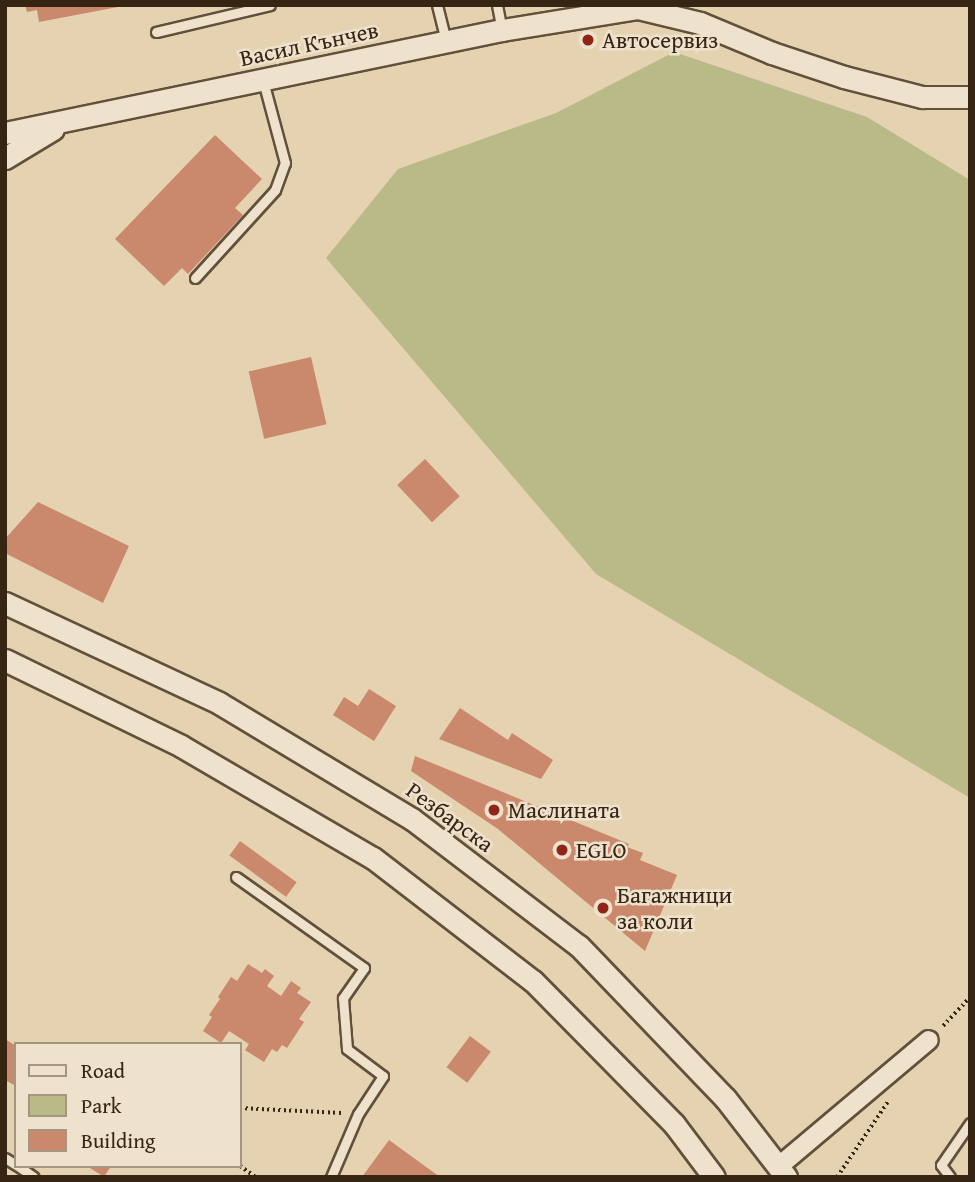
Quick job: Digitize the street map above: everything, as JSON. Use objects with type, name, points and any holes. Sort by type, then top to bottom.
[{"type":"street","name":"Васил Кънчев","points":[[5,133],[502,30],[644,6],[700,23],[772,53],[844,77],[922,97],[970,97]]},
{"type":"street","name":"Васил Кънчев","points":[[5,158],[63,123]]},
{"type":"street","name":"Резбарска","points":[[5,603],[219,703],[412,819],[579,946],[725,1098],[782,1172]]},
{"type":"street","points":[[5,660],[181,746],[373,858],[533,981],[674,1124],[714,1177]]},
{"type":"street","points":[[782,1172],[929,1040]]},
{"type":"lane","points":[[156,32],[270,5]]},
{"type":"lane","points":[[437,5],[447,41]]},
{"type":"lane","points":[[497,5],[502,30]]},
{"type":"lane","points":[[195,278],[275,190],[285,163],[262,81]]},
{"type":"lane","points":[[236,877],[364,968],[343,998],[348,1049],[383,1076],[358,1114],[331,1177]]},
{"type":"lane","points":[[950,1177],[941,1165],[970,1123]]},
{"type":"path","points":[[929,1040],[970,997]]},
{"type":"path","points":[[837,1177],[891,1097]]},
{"type":"path","points":[[242,1108],[358,1114]]},
{"type":"green space","points":[[674,52],[867,117],[970,180],[970,798],[596,574],[326,258],[398,169],[556,113]]},
{"type":"building","points":[[25,5],[118,7],[39,22],[37,10],[27,12]]},
{"type":"building","points":[[215,135],[262,179],[235,208],[243,215],[188,274],[182,268],[164,286],[115,239]]},
{"type":"building","points":[[311,357],[327,424],[264,439],[249,371]]},
{"type":"building","points":[[425,459],[460,496],[432,522],[397,485]]},
{"type":"building","points":[[38,502],[129,546],[103,603],[5,553],[5,539]]},
{"type":"building","points":[[369,689],[396,706],[374,741],[333,715],[344,697],[358,706]]},
{"type":"building","points":[[460,708],[508,740],[512,733],[553,760],[541,779],[439,739]]},
{"type":"building","points":[[415,756],[629,844],[627,847],[643,853],[640,860],[677,875],[645,951],[498,829],[411,771]]},
{"type":"building","points":[[240,841],[297,882],[286,897],[229,856]]},
{"type":"building","points":[[248,964],[262,973],[265,969],[274,976],[267,986],[281,996],[291,981],[301,988],[297,993],[311,1002],[299,1019],[304,1022],[287,1048],[282,1045],[277,1052],[272,1049],[264,1062],[245,1050],[249,1044],[229,1031],[220,1042],[203,1031],[212,1017],[209,1015],[220,999],[218,997],[231,977],[237,981]]},
{"type":"building","points":[[470,1036],[491,1052],[467,1083],[447,1067]]},
{"type":"building","points":[[5,1039],[14,1045],[14,1085],[5,1080]]},
{"type":"building","points":[[389,1140],[440,1177],[362,1177]]},
{"type":"building","points":[[90,1168],[110,1168],[104,1177]]},
{"type":"place","name":"Автосервиз","points":[[588,40]]},
{"type":"place","name":"Маслината","points":[[494,810]]},
{"type":"place","name":"EGLO","points":[[562,850]]},
{"type":"place","name":"Багажници за коли","points":[[603,908]]}]
